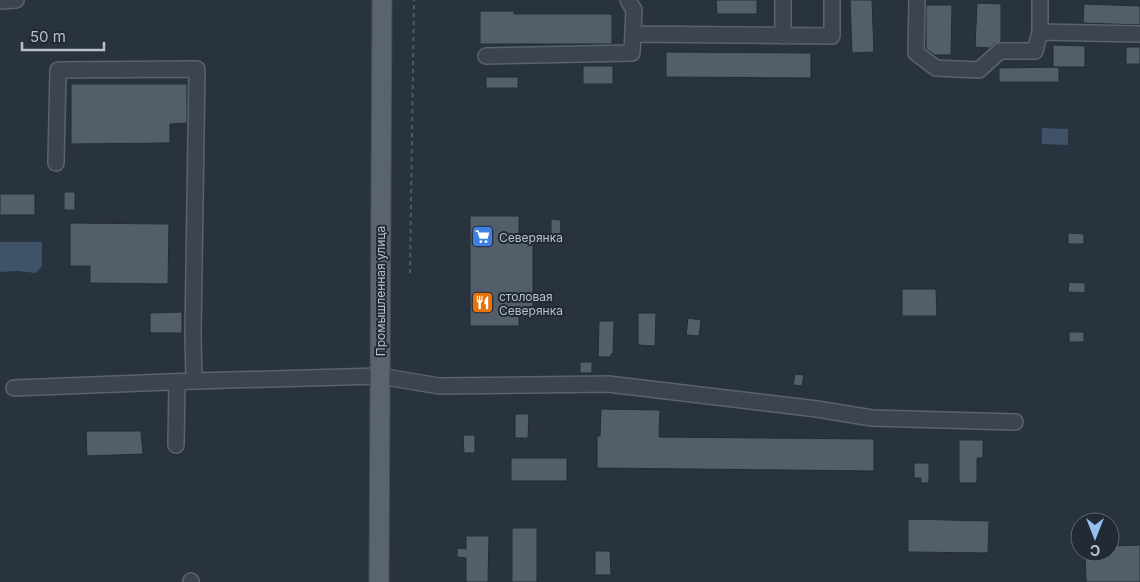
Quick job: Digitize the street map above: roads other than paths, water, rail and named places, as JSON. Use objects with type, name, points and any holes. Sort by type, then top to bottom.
[{"type":"main road","name":"Промышленная улица","points":[[379,582],[382,0]]},
{"type":"lane","points":[[0,1],[16,0]]},
{"type":"lane","points":[[486,56],[632,54],[634,10],[628,0]]},
{"type":"lane","points":[[783,0],[783,36]]},
{"type":"lane","points":[[633,34],[832,36],[832,0]]},
{"type":"lane","points":[[917,0],[916,53],[936,68],[978,70],[1000,51],[1035,51],[1040,32],[1040,0]]},
{"type":"lane","points":[[1040,32],[1140,34]]},
{"type":"lane","points":[[56,163],[58,70],[197,69],[194,381]]},
{"type":"lane","points":[[14,388],[380,376],[439,386],[608,384],[817,409],[872,418],[1016,422]]},
{"type":"lane","points":[[176,445],[177,382]]},
{"type":"water","points":[[1042,128],[1068,129],[1068,145],[1042,144]]},
{"type":"water","points":[[0,242],[42,242],[42,266],[36,273],[0,272]]},
{"type":"place","name":"Северянка","points":[[483,237]]},
{"type":"place","name":"столовая Северянка","points":[[483,303]]}]
